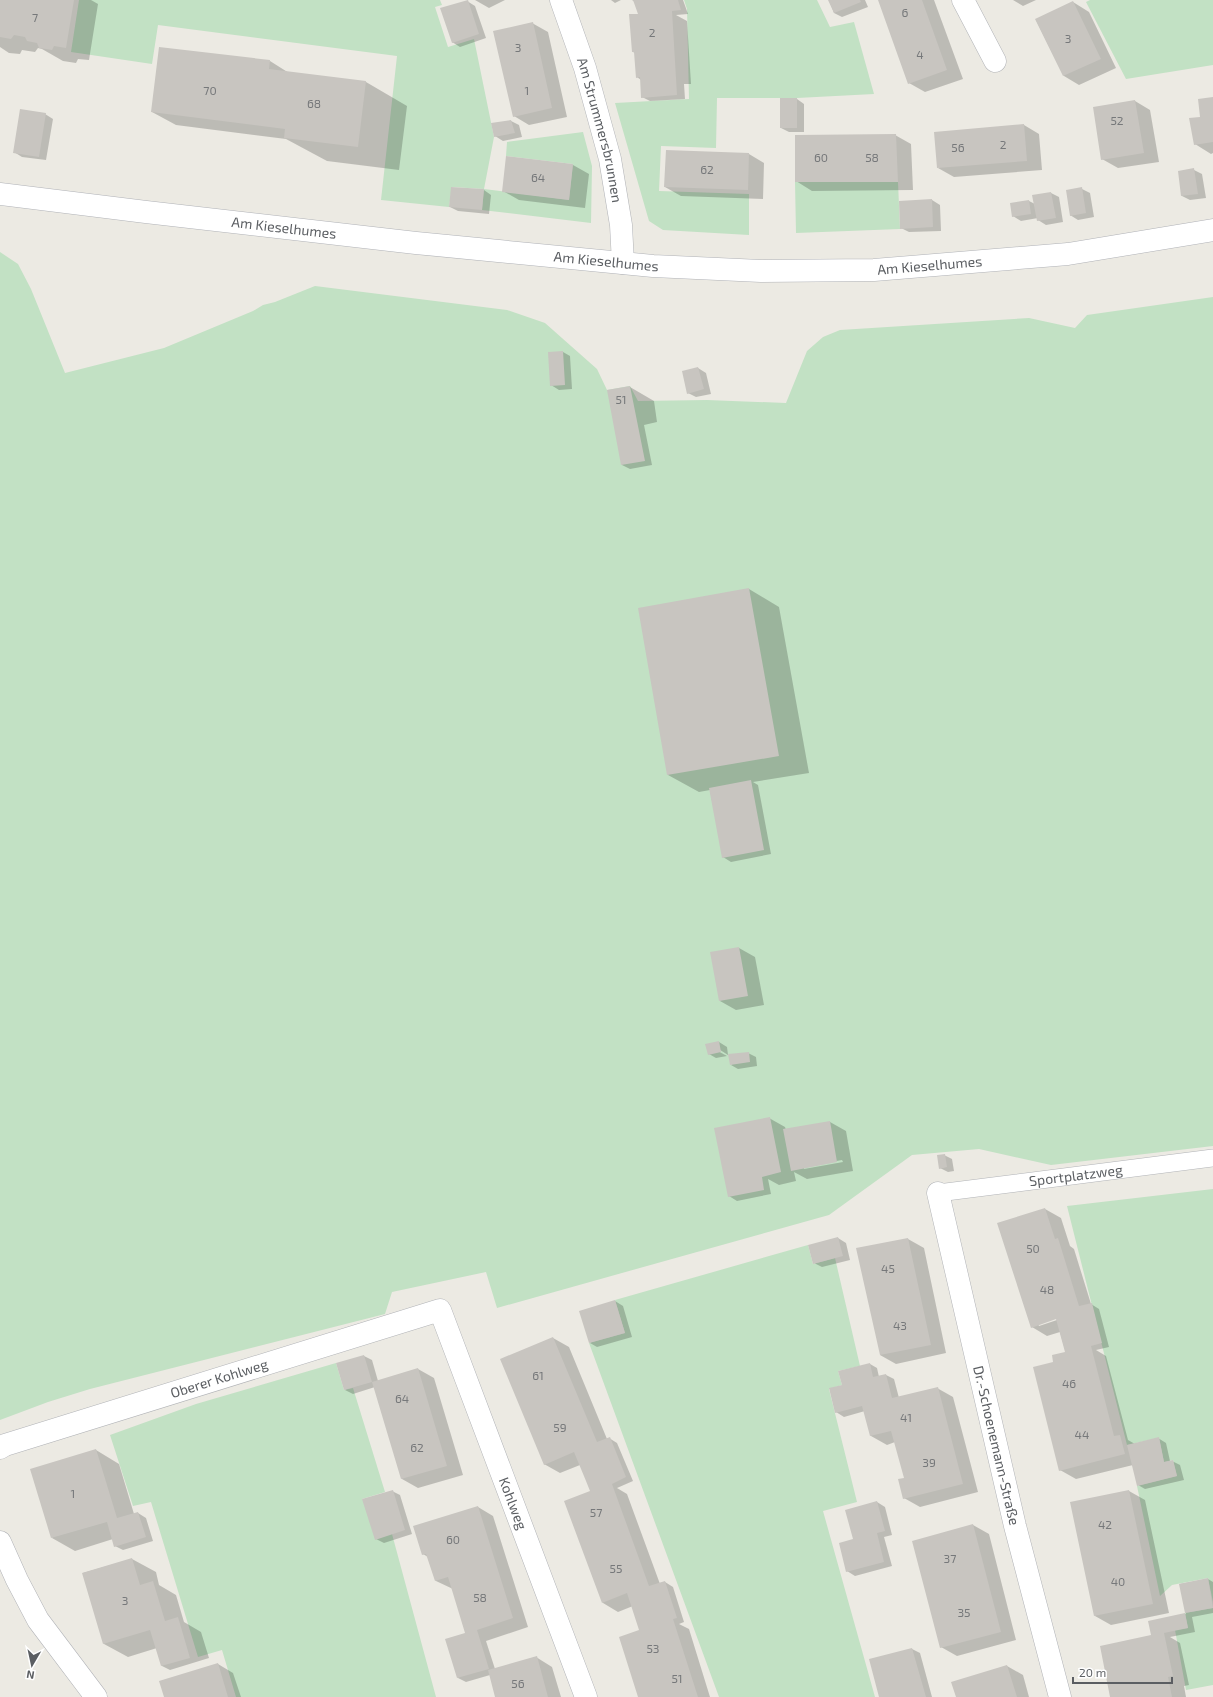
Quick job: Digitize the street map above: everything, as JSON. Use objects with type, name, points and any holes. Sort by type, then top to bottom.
[{"type":"street","name":"Am Strummersbrunnen","points":[[561,0],[585,68],[610,159],[621,225],[623,263]]},
{"type":"street","points":[[963,0],[995,61]]},
{"type":"street","name":"Am Kieselhumes","points":[[0,194],[416,243],[623,263],[761,271],[874,270],[1068,254],[1213,230]]},
{"type":"street","name":"Dr.-Schoenemann-Straße","points":[[938,1193],[1015,1526],[1060,1697]]},
{"type":"street","name":"Oberer Kohlweg","points":[[0,1448],[5,1445],[440,1310]]},
{"type":"street","name":"Kohlweg","points":[[440,1310],[586,1697]]},
{"type":"street","points":[[0,1542],[17,1580],[38,1620],[96,1697]]},
{"type":"lane","name":"Sportplatzweg","points":[[938,1193],[1213,1158]]},
{"type":"green space","points":[[79,0],[440,0],[442,5],[435,7],[448,47],[474,39],[494,137],[484,189],[452,187],[449,207],[381,200],[397,56],[158,25],[152,64],[71,52]]},
{"type":"green space","points":[[684,0],[817,0],[830,27],[854,22],[874,94],[797,98],[717,98],[716,148],[661,146],[659,191],[749,194],[749,235],[663,230],[649,221],[615,103],[689,99],[687,9]]},
{"type":"green space","points":[[1090,0],[1213,0],[1213,65],[1126,79],[1086,2]]},
{"type":"green space","points":[[583,132],[592,166],[591,223],[482,210],[484,189],[569,200],[573,164],[506,156],[507,142]]},
{"type":"green space","points":[[795,182],[898,182],[900,229],[796,233]]},
{"type":"green space","points":[[0,252],[18,264],[31,289],[65,373],[164,348],[253,311],[263,305],[275,302],[315,286],[507,310],[545,323],[597,369],[607,390],[630,386],[638,401],[707,400],[786,403],[807,351],[823,337],[840,330],[1029,318],[1075,328],[1087,315],[1213,297],[1213,1146],[1051,1165],[979,1149],[912,1155],[829,1215],[497,1308],[486,1272],[392,1292],[385,1314],[90,1389],[48,1402],[0,1420]]},
{"type":"green space","points":[[1213,1189],[1213,1602],[1208,1578],[1172,1585],[1160,1596],[1137,1486],[1177,1476],[1173,1460],[1164,1462],[1159,1438],[1127,1445],[1067,1206]]},
{"type":"green space","points":[[808,1245],[813,1264],[835,1258],[860,1366],[838,1371],[842,1385],[829,1389],[857,1502],[823,1511],[875,1697],[719,1697],[589,1343],[625,1333],[615,1300]]},
{"type":"green space","points":[[336,1363],[344,1390],[353,1388],[385,1492],[362,1499],[392,1534],[436,1697],[236,1697],[222,1650],[198,1657],[151,1502],[133,1506],[110,1435],[196,1404]]},
{"type":"green space","points":[[1213,1608],[1213,1685],[1186,1690],[1175,1630],[1188,1628],[1185,1613]]},
{"type":"building","points":[[0,0],[74,0],[66,48],[54,46],[52,50],[39,48],[37,43],[27,41],[25,37],[14,35],[11,39],[0,37]]},
{"type":"building","points":[[468,0],[479,34],[452,43],[440,8]]},
{"type":"building","points":[[633,0],[678,0],[681,10],[672,11],[677,95],[641,98],[640,77],[636,78],[634,52],[632,52],[629,14],[638,14]]},
{"type":"building","points":[[828,0],[860,0],[861,2],[834,13]]},
{"type":"building","points":[[878,0],[922,0],[947,70],[908,84]]},
{"type":"building","points":[[1073,1],[1101,59],[1063,76],[1035,19]]},
{"type":"building","points":[[533,22],[552,108],[513,117],[493,31]]},
{"type":"building","points":[[159,47],[270,60],[269,69],[366,81],[358,147],[284,138],[285,129],[151,112]]},
{"type":"building","points":[[1213,97],[1213,142],[1194,145],[1189,118],[1200,117],[1198,99]]},
{"type":"building","points":[[780,98],[797,98],[797,128],[780,128]]},
{"type":"building","points":[[1135,100],[1144,153],[1101,160],[1093,107]]},
{"type":"building","points":[[20,109],[46,113],[39,157],[13,153]]},
{"type":"building","points":[[511,120],[515,133],[494,137],[491,123]]},
{"type":"building","points":[[1024,124],[1027,161],[937,168],[934,132]]},
{"type":"building","points":[[896,134],[898,182],[795,182],[795,135]]},
{"type":"building","points":[[666,150],[749,153],[748,190],[664,187]]},
{"type":"building","points":[[506,156],[573,164],[569,200],[502,192]]},
{"type":"building","points":[[1194,168],[1198,194],[1181,196],[1178,171]]},
{"type":"building","points":[[451,187],[484,189],[482,210],[449,207]]},
{"type":"building","points":[[1082,187],[1086,213],[1070,216],[1066,190]]},
{"type":"building","points":[[1051,192],[1056,218],[1037,221],[1032,195]]},
{"type":"building","points":[[932,199],[933,227],[900,229],[899,201]]},
{"type":"building","points":[[1029,200],[1031,214],[1012,217],[1010,203]]},
{"type":"building","points":[[563,351],[565,385],[550,386],[548,352]]},
{"type":"building","points":[[698,367],[704,389],[687,394],[682,371]]},
{"type":"building","points":[[630,386],[645,461],[621,465],[607,390]]},
{"type":"building","points":[[749,588],[779,756],[667,775],[638,608]]},
{"type":"building","points":[[751,780],[764,850],[722,858],[709,788]]},
{"type":"building","points":[[739,947],[748,996],[719,1001],[710,952]]},
{"type":"building","points":[[719,1041],[721,1052],[708,1055],[705,1044]]},
{"type":"building","points":[[749,1052],[750,1062],[730,1065],[728,1054]]},
{"type":"building","points":[[770,1117],[781,1172],[762,1177],[764,1190],[728,1197],[714,1128]]},
{"type":"building","points":[[830,1121],[837,1162],[791,1171],[783,1129]]},
{"type":"building","points":[[945,1154],[947,1167],[939,1169],[937,1155]]},
{"type":"building","points":[[1045,1208],[1055,1239],[1058,1238],[1079,1306],[1092,1303],[1102,1343],[1091,1346],[1114,1436],[1120,1435],[1125,1454],[1059,1471],[1033,1367],[1053,1362],[1052,1355],[1065,1352],[1056,1319],[1031,1328],[997,1223]]},
{"type":"building","points":[[838,1237],[843,1256],[813,1264],[808,1245]]},
{"type":"building","points":[[908,1238],[931,1345],[880,1355],[856,1248]]},
{"type":"building","points":[[615,1300],[625,1333],[589,1343],[579,1311]]},
{"type":"building","points":[[553,1337],[597,1442],[610,1437],[626,1477],[612,1484],[649,1586],[665,1581],[677,1618],[673,1619],[698,1697],[638,1697],[619,1637],[639,1630],[627,1593],[602,1603],[564,1501],[590,1491],[586,1481],[574,1452],[544,1465],[500,1359]]},
{"type":"building","points":[[364,1355],[372,1382],[344,1390],[336,1363]]},
{"type":"building","points":[[870,1363],[873,1377],[886,1374],[892,1398],[938,1387],[963,1484],[903,1499],[898,1479],[904,1478],[891,1431],[870,1436],[862,1406],[835,1413],[829,1388],[842,1385],[838,1371]]},
{"type":"building","points":[[418,1368],[447,1466],[401,1479],[372,1382]]},
{"type":"building","points":[[1159,1437],[1164,1462],[1173,1460],[1177,1476],[1137,1486],[1127,1445]]},
{"type":"building","points":[[96,1449],[117,1518],[138,1512],[146,1537],[114,1547],[107,1522],[51,1538],[30,1469]]},
{"type":"building","points":[[393,1490],[405,1530],[375,1540],[362,1499]]},
{"type":"building","points":[[1129,1490],[1153,1604],[1094,1616],[1070,1502]]},
{"type":"building","points":[[877,1501],[885,1531],[877,1533],[884,1562],[846,1572],[839,1543],[853,1539],[845,1510]]},
{"type":"building","points":[[478,1506],[513,1618],[477,1630],[489,1669],[457,1678],[445,1639],[465,1633],[448,1577],[435,1581],[426,1554],[422,1555],[413,1526]]},
{"type":"building","points":[[973,1524],[1001,1632],[940,1648],[912,1541]]},
{"type":"building","points":[[132,1558],[140,1585],[153,1581],[165,1621],[178,1617],[190,1658],[161,1666],[150,1630],[103,1644],[82,1573]]},
{"type":"building","points":[[1208,1578],[1213,1608],[1185,1613],[1179,1584]]},
{"type":"building","points":[[1185,1613],[1188,1628],[1164,1633],[1173,1676],[1168,1677],[1172,1697],[1110,1697],[1100,1646],[1151,1635],[1148,1621]]},
{"type":"building","points":[[912,1648],[926,1697],[879,1697],[869,1659]]},
{"type":"building","points":[[537,1656],[548,1697],[495,1697],[488,1670]]},
{"type":"building","points":[[218,1663],[228,1697],[164,1697],[159,1681]]},
{"type":"building","points":[[1007,1665],[1017,1697],[956,1697],[951,1682]]}]
